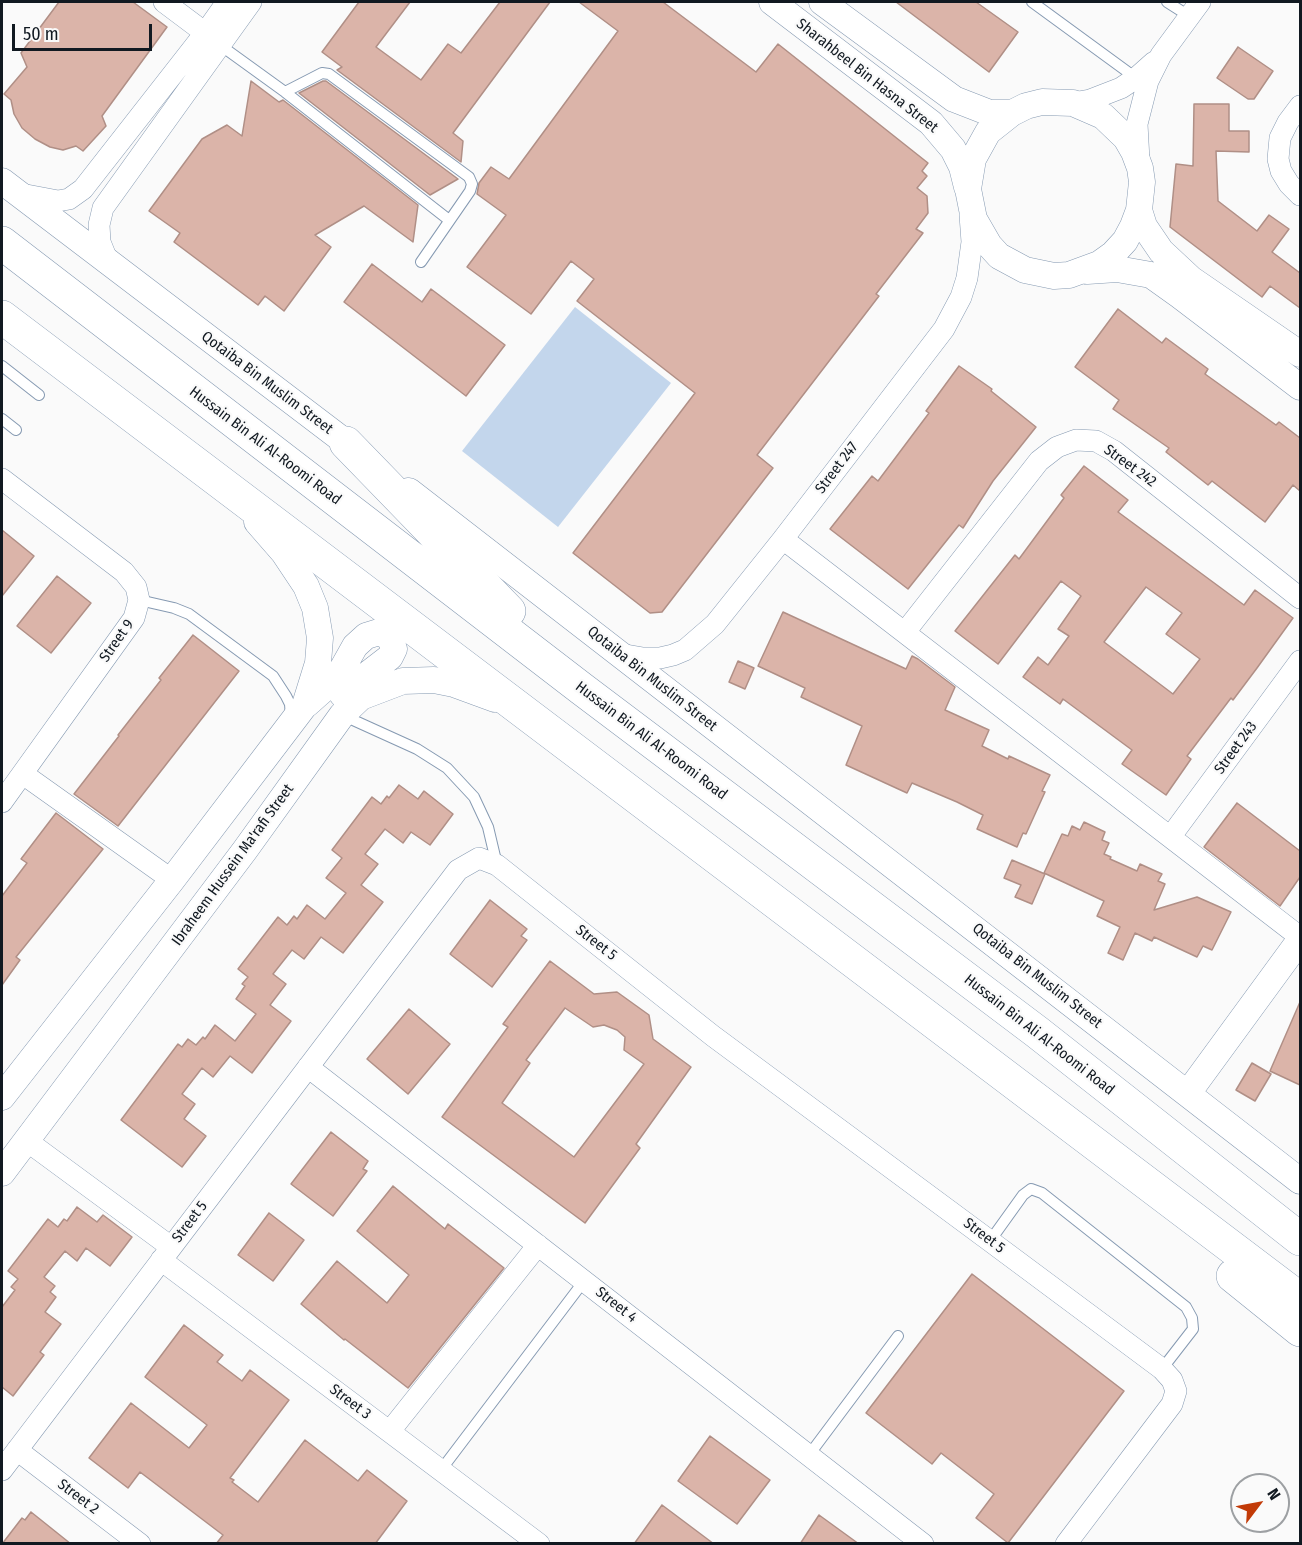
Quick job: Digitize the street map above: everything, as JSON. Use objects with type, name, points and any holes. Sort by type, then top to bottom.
[{"type":"highway","name":"Hussain Bin Ali Al-Roomi Road","points":[[2,243],[582,689],[1037,1032],[1300,1239]]},
{"type":"highway","points":[[2,317],[1300,1299]]},
{"type":"highway","points":[[346,443],[582,689]]},
{"type":"highway","points":[[1037,1032],[1300,1214]]},
{"type":"highway","points":[[978,1056],[1123,1186],[1300,1330]]},
{"type":"street","points":[[164,2],[213,39]]},
{"type":"street","points":[[108,262],[100,242],[99,225],[102,208],[213,39],[226,2]]},
{"type":"street","points":[[10,187],[58,201],[69,199],[83,189],[213,39],[251,2]]},
{"type":"street","name":"Sharahbeel Bin Hasna Street","points":[[772,2],[931,123],[953,149],[962,167],[969,197]]},
{"type":"street","name":"Sharahbeel Bin Hasna Street","points":[[822,2],[954,99],[990,113],[1012,113]]},
{"type":"street","points":[[1161,55],[1136,78],[1106,95],[1073,103],[1041,102],[1012,113],[988,132],[979,145],[969,174],[969,197],[974,219],[989,245],[1011,264],[1025,270],[1054,276],[1069,275],[1099,264],[1125,241],[1133,226],[1142,196],[1137,138],[1140,109],[1148,81],[1161,55],[1195,9]]},
{"type":"street","points":[[1073,103],[1103,116],[1115,126],[1126,138],[1140,168]]},
{"type":"street","points":[[1300,106],[1280,138],[1278,159],[1281,171],[1300,195]]},
{"type":"street","name":"Qotaiba Bin Muslim Street","points":[[10,187],[620,654],[1300,1181]]},
{"type":"street","name":"Street 247","points":[[620,654],[643,658],[673,655],[685,650],[715,624],[944,329],[961,297],[967,278],[972,242],[969,197]]},
{"type":"street","points":[[1139,210],[1144,226],[1161,251],[1191,279],[1300,354]]},
{"type":"street","points":[[1083,271],[1117,269],[1151,275],[1300,387]]},
{"type":"street","name":"Street 242","points":[[905,632],[1039,460],[1057,447],[1076,440],[1096,441],[1114,451],[1300,598]]},
{"type":"street","points":[[212,474],[284,553],[306,586],[315,608],[320,638],[318,663],[298,714]]},
{"type":"street","name":"Street 9","points":[[2,479],[124,572],[136,586],[139,600],[134,618],[2,802]]},
{"type":"street","points":[[783,539],[1172,836],[1300,939],[1188,1093]]},
{"type":"street","points":[[2,1097],[172,880],[298,714],[341,671],[355,646],[366,636],[379,632],[391,640],[393,649],[390,657],[343,693],[325,711],[270,785],[245,850]]},
{"type":"street","name":"Street 243","points":[[1172,836],[1300,661]]},
{"type":"street","name":"Ibraheem Hussein Ma'rafi Street","points":[[2,1173],[245,850],[342,715],[361,697],[403,681],[434,680],[484,694],[524,714]]},
{"type":"street","points":[[23,774],[172,880]]},
{"type":"street","name":"Street 5","points":[[2,1470],[458,870],[478,858],[497,865],[713,1036],[1161,1369],[1172,1380],[1176,1391],[1172,1404],[1066,1544]]},
{"type":"street","name":"Street 4","points":[[308,1067],[923,1544]]},
{"type":"street","name":"Street 3","points":[[27,1141],[390,1431],[539,1544]]},
{"type":"street","points":[[390,1431],[538,1245]]},
{"type":"street","name":"Street 2","points":[[17,1450],[140,1544]]},
{"type":"lane","points":[[1032,2],[1136,78]]},
{"type":"lane","points":[[1167,2],[1195,9]]},
{"type":"lane","points":[[213,39],[449,220]]},
{"type":"lane","points":[[285,92],[322,73],[329,74],[469,177],[472,184],[470,191],[421,262]]},
{"type":"lane","points":[[2,366],[39,394]]},
{"type":"lane","points":[[2,419],[16,430]]},
{"type":"lane","points":[[139,600],[189,614],[273,676],[298,714]]},
{"type":"lane","points":[[342,715],[417,749],[447,768],[474,796],[488,826],[497,865]]},
{"type":"lane","points":[[990,1241],[1023,1195],[1031,1189],[1042,1193],[1186,1307],[1192,1318],[1193,1329],[1161,1369]]},
{"type":"lane","points":[[441,1470],[584,1281]]},
{"type":"lane","points":[[809,1455],[898,1336]]},
{"type":"shaded area","points":[[575,307],[671,383],[558,527],[462,451]]},
{"type":"building","points":[[59,2],[133,2],[167,27],[102,116],[106,126],[83,151],[76,146],[63,150],[50,147],[35,139],[22,128],[14,114],[11,100],[4,94],[27,67],[21,53]]},
{"type":"building","points":[[359,2],[410,2],[376,47],[421,80],[448,44],[461,53],[500,2],[550,2],[453,133],[463,141],[461,162],[337,70],[342,67],[322,52]]},
{"type":"building","points":[[579,2],[663,2],[756,72],[778,44],[928,163],[922,171],[927,176],[917,188],[927,196],[928,213],[916,229],[923,233],[876,294],[879,296],[757,455],[773,468],[662,612],[650,613],[573,553],[695,393],[577,301],[594,279],[571,261],[531,314],[467,267],[506,215],[477,194],[479,183],[491,167],[509,179],[618,31]]},
{"type":"building","points":[[896,2],[976,2],[1018,32],[989,72]]},
{"type":"building","points":[[1238,47],[1273,71],[1254,99],[1248,99],[1217,78]]},
{"type":"building","points":[[251,81],[279,102],[283,100],[418,205],[413,242],[364,206],[315,235],[331,247],[284,311],[265,296],[258,305],[174,242],[180,233],[149,211],[202,139],[227,125],[242,136]]},
{"type":"building","points":[[323,81],[458,179],[430,195],[299,93]]},
{"type":"building","points":[[1194,104],[1229,104],[1229,131],[1249,131],[1249,152],[1216,151],[1218,201],[1257,231],[1269,215],[1289,229],[1272,252],[1300,273],[1300,308],[1270,286],[1262,297],[1170,227],[1176,164],[1193,166]]},
{"type":"building","points":[[372,264],[422,302],[431,289],[505,345],[466,396],[344,302]]},
{"type":"building","points":[[1118,309],[1162,343],[1166,338],[1208,369],[1205,374],[1276,425],[1279,422],[1300,438],[1300,491],[1293,485],[1265,522],[1212,481],[1208,485],[1166,452],[1169,448],[1113,409],[1119,400],[1075,367]]},
{"type":"building","points":[[959,366],[992,389],[991,391],[1036,427],[993,481],[963,528],[959,525],[908,589],[830,529],[872,476],[878,481],[929,413],[926,411]]},
{"type":"building","points":[[1084,466],[1128,500],[1118,512],[1244,605],[1255,590],[1293,618],[1233,700],[1231,698],[1187,756],[1191,759],[1166,795],[1122,764],[1132,750],[1063,699],[1060,704],[1023,677],[1038,657],[1048,665],[1069,636],[1058,629],[1081,596],[1061,581],[998,664],[955,631],[1015,555],[1019,559],[1064,498],[1061,495]],"holes":[[[1146,587],[1182,613],[1166,634],[1200,659],[1173,694],[1104,642]]]},
{"type":"building","points":[[2,530],[34,556],[2,596]]},
{"type":"building","points":[[57,576],[91,603],[51,653],[17,626]]},
{"type":"building","points":[[783,612],[906,669],[912,656],[918,659],[955,687],[945,710],[989,730],[982,746],[1050,775],[1026,834],[1023,833],[1017,847],[977,829],[983,815],[957,802],[912,783],[907,793],[846,765],[862,726],[801,697],[805,688],[758,666]]},
{"type":"building","points":[[193,635],[239,671],[118,826],[74,794]]},
{"type":"building","points":[[738,661],[754,668],[745,689],[729,682]]},
{"type":"building","points":[[399,785],[418,799],[424,791],[453,814],[430,845],[411,832],[403,843],[385,829],[365,854],[378,864],[361,885],[383,902],[343,953],[321,937],[304,959],[292,950],[273,974],[286,984],[270,1005],[291,1021],[252,1073],[230,1056],[213,1077],[202,1068],[182,1094],[195,1104],[184,1119],[206,1136],[182,1167],[121,1120],[178,1044],[182,1047],[188,1039],[196,1045],[203,1037],[205,1039],[215,1025],[235,1041],[256,1014],[236,999],[245,986],[242,984],[248,977],[238,969],[278,917],[287,925],[294,916],[297,919],[307,905],[325,919],[346,893],[326,878],[342,858],[332,850],[372,797],[381,804]]},
{"type":"building","points":[[1237,803],[1300,851],[1300,877],[1280,906],[1204,847]]},
{"type":"building","points":[[56,813],[103,849],[16,957],[20,960],[2,985],[2,896],[27,863],[21,859]]},
{"type":"building","points":[[1084,822],[1105,832],[1102,840],[1109,843],[1104,854],[1111,857],[1110,859],[1137,871],[1140,864],[1162,874],[1158,881],[1165,884],[1154,910],[1197,897],[1231,912],[1212,950],[1203,946],[1197,957],[1154,937],[1152,941],[1135,933],[1123,960],[1108,953],[1120,927],[1097,916],[1104,901],[1044,873],[1062,834],[1068,836],[1072,826],[1080,830]]},
{"type":"building","points":[[1012,860],[1045,874],[1032,904],[1015,897],[1021,885],[1004,878]]},
{"type":"building","points":[[490,900],[527,929],[521,936],[527,940],[492,987],[450,954]]},
{"type":"building","points":[[550,961],[594,994],[617,992],[649,1015],[653,1039],[691,1067],[636,1144],[640,1148],[585,1223],[442,1117],[508,1027],[503,1024]],"holes":[[[565,1008],[593,1027],[604,1025],[617,1030],[625,1037],[624,1050],[644,1064],[574,1157],[502,1103],[530,1063],[526,1060]]]},
{"type":"building","points":[[1300,1002],[1300,1085],[1270,1071]]},
{"type":"building","points":[[409,1009],[450,1044],[408,1094],[367,1059]]},
{"type":"building","points":[[1252,1063],[1271,1074],[1255,1101],[1236,1090]]},
{"type":"building","points":[[331,1132],[368,1161],[363,1169],[367,1171],[333,1216],[291,1184]]},
{"type":"building","points":[[393,1186],[445,1229],[448,1224],[504,1268],[408,1388],[301,1304],[337,1261],[387,1303],[409,1275],[357,1231]]},
{"type":"building","points":[[77,1207],[97,1222],[103,1215],[132,1237],[110,1266],[86,1248],[77,1261],[65,1251],[44,1277],[55,1286],[50,1292],[56,1297],[45,1312],[61,1324],[40,1352],[44,1355],[13,1396],[2,1387],[2,1307],[15,1290],[11,1287],[18,1279],[8,1271],[48,1219],[58,1227],[64,1219],[67,1221]]},
{"type":"building","points":[[269,1213],[304,1240],[273,1281],[238,1255]]},
{"type":"building","points":[[972,1274],[1124,1391],[1008,1543],[976,1518],[994,1494],[941,1453],[932,1464],[866,1413]]},
{"type":"building","points":[[184,1325],[223,1355],[217,1362],[242,1381],[250,1370],[289,1400],[230,1478],[234,1480],[232,1482],[258,1502],[305,1440],[358,1481],[367,1470],[407,1501],[375,1544],[216,1544],[223,1535],[140,1472],[128,1488],[89,1458],[131,1403],[189,1448],[207,1425],[145,1377]]},
{"type":"building","points":[[710,1436],[770,1480],[737,1524],[678,1481]]},
{"type":"building","points":[[662,1505],[714,1544],[634,1544]]},
{"type":"building","points":[[31,1512],[71,1544],[2,1544],[22,1518],[25,1520]]},
{"type":"building","points":[[819,1515],[859,1544],[800,1544]]}]
